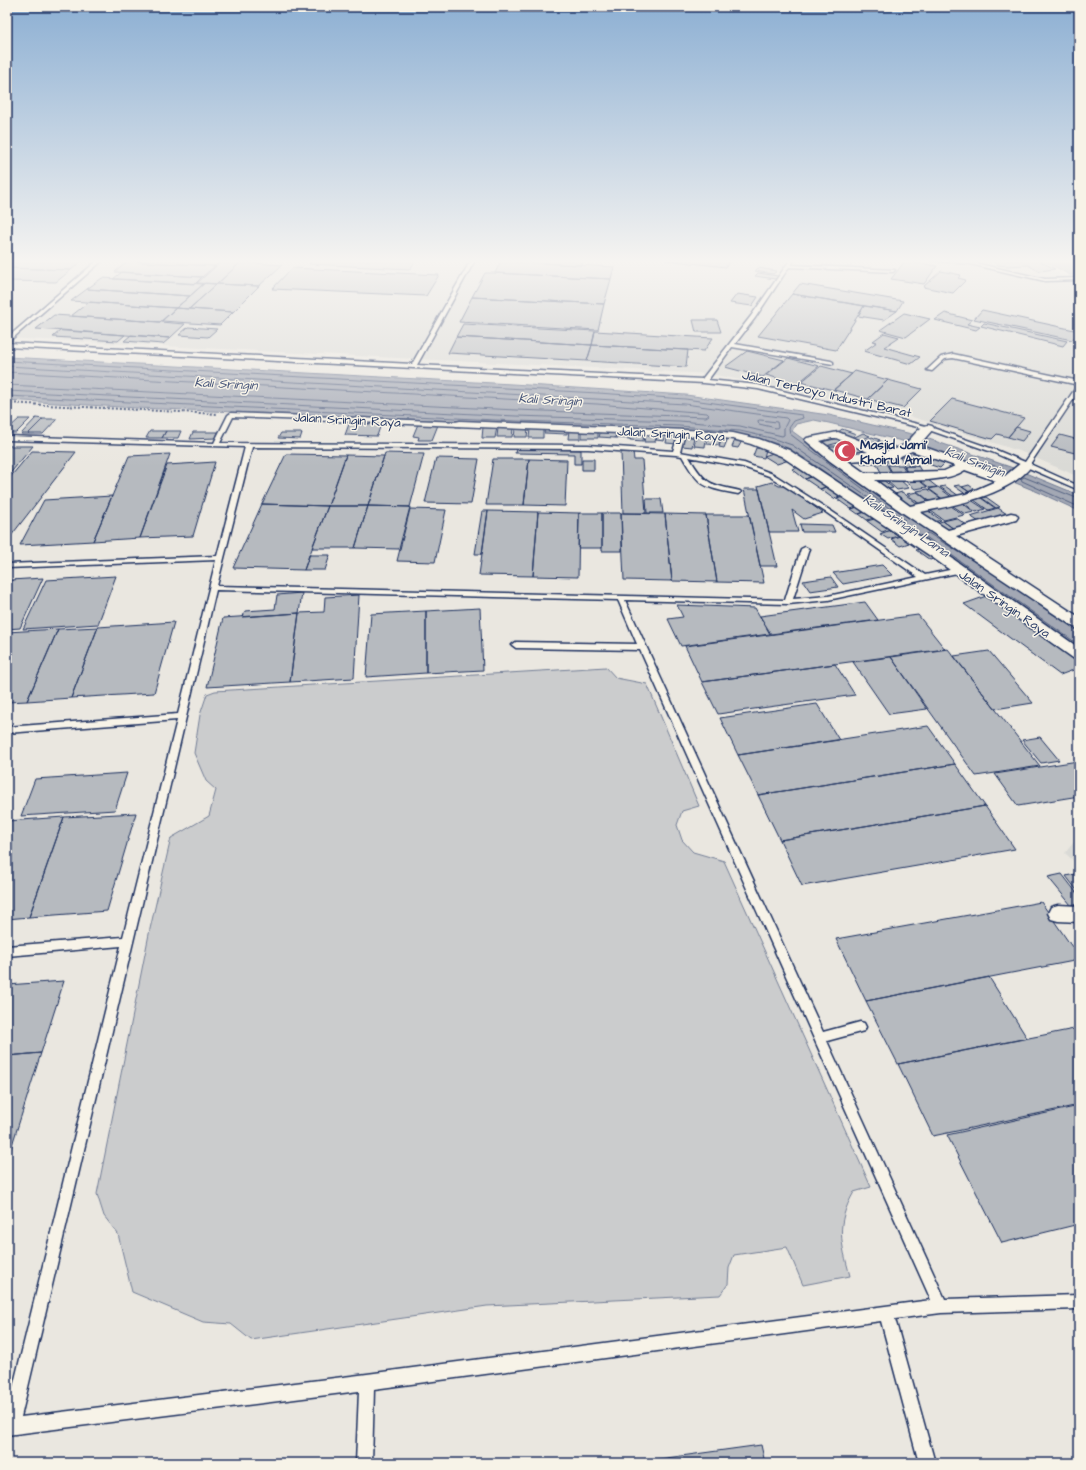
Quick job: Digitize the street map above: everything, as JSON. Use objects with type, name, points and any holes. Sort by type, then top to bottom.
[{"type":"street","name":"Jalan Sringin Raya","points":[[460,424],[732,436],[754,441],[779,450],[850,495],[1079,655]]},
{"type":"street","points":[[834,458],[896,454],[911,446],[927,430]]},
{"type":"street","points":[[885,455],[838,435],[811,440],[908,510],[1079,624]]},
{"type":"street","points":[[911,446],[1006,479]]},
{"type":"street","points":[[861,477],[945,475],[954,472],[964,465]]},
{"type":"street","points":[[908,510],[972,497],[984,493],[1024,467]]},
{"type":"street","points":[[946,535],[1011,517]]},
{"type":"street","points":[[1058,913],[1079,914]]},
{"type":"lane","points":[[7,341],[21,329]]},
{"type":"lane","points":[[413,366],[434,329]]},
{"type":"lane","points":[[704,381],[743,329]]},
{"type":"lane","name":"Jalan Terboyo Industri Barat","points":[[7,345],[704,381],[758,388],[927,430],[994,451],[1024,467],[1079,488]]},
{"type":"lane","points":[[731,345],[831,363]]},
{"type":"lane","points":[[930,370],[943,358],[953,356],[1079,383]]},
{"type":"lane","points":[[1024,467],[1079,387]]},
{"type":"lane","points":[[216,445],[222,429],[231,415]]},
{"type":"lane","name":"Jalan Sringin Raya","points":[[231,415],[460,424]]},
{"type":"lane","points":[[676,453],[682,433]]},
{"type":"lane","points":[[7,438],[216,445],[588,447],[676,453],[744,465],[771,475],[829,512],[925,578]]},
{"type":"lane","points":[[249,445],[212,588],[128,941],[9,1427],[887,1315],[941,1306],[1079,1302]]},
{"type":"lane","points":[[685,455],[698,479],[703,483],[708,486],[738,492]]},
{"type":"lane","points":[[788,602],[805,549]]},
{"type":"lane","points":[[7,566],[220,558]]},
{"type":"lane","points":[[212,588],[788,602],[828,598],[959,570]]},
{"type":"lane","points":[[621,599],[941,1306]]},
{"type":"lane","points":[[516,645],[642,647]]},
{"type":"lane","points":[[7,730],[182,716]]},
{"type":"lane","points":[[7,951],[128,941]]},
{"type":"lane","points":[[819,1038],[860,1027]]},
{"type":"lane","points":[[887,1315],[927,1463]]},
{"type":"lane","points":[[364,1463],[367,1382]]},
{"type":"path","points":[[7,403],[231,415]]},
{"type":"shaded area","points":[[7,329],[1079,329],[1079,477],[1022,452],[897,412],[711,374],[7,338]]},
{"type":"shaded area","points":[[606,667],[616,678],[647,684],[699,806],[682,811],[677,825],[682,840],[693,852],[724,861],[871,1187],[854,1192],[844,1214],[842,1224],[842,1243],[850,1276],[803,1285],[787,1247],[734,1255],[729,1268],[728,1284],[720,1295],[487,1306],[251,1340],[231,1324],[203,1322],[132,1292],[118,1234],[104,1216],[97,1194],[150,929],[171,838],[209,816],[216,790],[206,781],[194,753],[200,715],[207,694],[215,691]]},
{"type":"shaded area","points":[[1079,836],[1079,866],[1065,853]]},
{"type":"water","points":[[7,357],[512,384],[686,395],[829,415],[916,435],[910,443],[814,420],[796,424],[792,431],[918,523],[958,546],[1079,627],[1079,650],[797,453],[788,448],[761,439],[734,434],[679,430],[137,408],[7,400]]},
{"type":"water","name":"Kali Sringin","points":[[923,437],[1016,469],[1003,478],[915,445]]},
{"type":"water","points":[[1023,472],[1079,495],[1079,511],[1011,481]]},
{"type":"building","points":[[37,329],[180,329],[170,338]]},
{"type":"building","points":[[186,329],[217,329],[208,337],[179,335]]},
{"type":"building","points":[[461,329],[550,329],[595,331],[592,345],[456,337]]},
{"type":"building","points":[[574,329],[598,329],[598,330]]},
{"type":"building","points":[[695,329],[720,329],[721,332],[696,332]]},
{"type":"building","points":[[764,329],[850,329],[836,350],[758,336]]},
{"type":"building","points":[[882,329],[917,329],[906,337],[880,330]]},
{"type":"building","points":[[992,329],[1010,329],[1067,341],[1063,346]]},
{"type":"building","points":[[1019,329],[1068,329],[1079,331],[1072,340]]},
{"type":"building","points":[[61,330],[125,335],[118,341],[53,337]]},
{"type":"building","points":[[595,331],[713,338],[704,351],[592,345]]},
{"type":"building","points":[[884,333],[899,337],[884,347],[920,357],[911,364],[864,351],[877,342],[873,341]]},
{"type":"building","points":[[131,335],[170,338],[163,344],[124,341]]},
{"type":"building","points":[[456,337],[592,345],[587,361],[448,353]]},
{"type":"building","points":[[592,345],[688,350],[686,367],[587,361]]},
{"type":"building","points":[[747,351],[784,360],[763,377],[725,367]]},
{"type":"building","points":[[788,358],[819,366],[797,384],[766,375]]},
{"type":"building","points":[[821,366],[852,374],[833,390],[801,382]]},
{"type":"building","points":[[855,371],[888,380],[868,399],[834,390]]},
{"type":"building","points":[[888,380],[922,389],[903,408],[868,399]]},
{"type":"building","points":[[952,399],[1024,418],[1008,437],[997,434],[992,439],[930,421]]},
{"type":"building","points":[[36,418],[43,419],[28,434],[21,434]]},
{"type":"building","points":[[19,419],[30,419],[16,433],[7,433],[7,430]]},
{"type":"building","points":[[43,419],[57,419],[43,434],[28,434]]},
{"type":"building","points":[[349,424],[381,424],[377,436],[345,435]]},
{"type":"building","points":[[418,424],[438,425],[432,440],[418,440],[419,437],[413,436]]},
{"type":"building","points":[[483,427],[497,427],[495,438],[482,438]]},
{"type":"building","points":[[1016,427],[1030,431],[1022,441],[1008,437]]},
{"type":"building","points":[[498,428],[513,428],[512,437],[497,437]]},
{"type":"building","points":[[545,428],[567,429],[567,434],[544,433]]},
{"type":"building","points":[[515,429],[528,429],[527,437],[514,437]]},
{"type":"building","points":[[530,429],[543,429],[543,438],[529,438]]},
{"type":"building","points":[[842,429],[856,434],[851,438],[837,433]]},
{"type":"building","points":[[569,430],[580,430],[580,439],[568,439]]},
{"type":"building","points":[[582,430],[598,430],[598,438],[582,438]]},
{"type":"building","points":[[601,430],[617,431],[615,438],[599,437]]},
{"type":"building","points":[[150,431],[166,431],[162,438],[146,438]]},
{"type":"building","points":[[166,431],[181,431],[178,438],[162,438]]},
{"type":"building","points":[[617,431],[631,432],[630,439],[615,438]]},
{"type":"building","points":[[193,432],[218,432],[216,438],[190,439]]},
{"type":"building","points":[[632,432],[644,433],[643,441],[630,440]]},
{"type":"building","points":[[646,432],[657,433],[655,442],[644,442]]},
{"type":"building","points":[[281,433],[302,433],[300,439],[278,438]]},
{"type":"building","points":[[668,433],[678,434],[677,444],[666,443]]},
{"type":"building","points":[[863,433],[870,436],[857,442],[851,439]]},
{"type":"building","points":[[658,434],[666,434],[664,441],[656,440]]},
{"type":"building","points":[[708,435],[720,436],[719,445],[707,444]]},
{"type":"building","points":[[1060,435],[1079,440],[1079,454],[1051,447]]},
{"type":"building","points":[[685,436],[694,437],[692,447],[682,446]]},
{"type":"building","points":[[696,436],[706,437],[705,447],[694,446]]},
{"type":"building","points":[[722,437],[728,438],[724,448],[719,447]]},
{"type":"building","points":[[872,437],[880,440],[868,446],[860,443]]},
{"type":"building","points":[[840,438],[845,441],[826,446],[821,442]]},
{"type":"building","points":[[735,440],[742,441],[738,448],[732,447]]},
{"type":"building","points":[[880,441],[889,445],[879,451],[870,447]]},
{"type":"building","points":[[891,445],[899,448],[890,453],[882,450]]},
{"type":"building","points":[[7,446],[33,446],[7,477]]},
{"type":"building","name":"Masjid Jami' Khoirul Amal","points":[[827,446],[858,446],[863,456],[832,456]]},
{"type":"building","points":[[756,448],[766,449],[764,458],[753,456]]},
{"type":"building","points":[[913,448],[922,451],[915,457],[906,454]]},
{"type":"building","points":[[516,449],[581,450],[581,464],[574,464],[574,454],[515,453]]},
{"type":"building","points":[[32,451],[76,452],[7,541],[7,481]]},
{"type":"building","points":[[621,452],[633,452],[634,460],[642,460],[646,513],[623,513]]},
{"type":"building","points":[[776,452],[789,460],[777,464],[764,456]]},
{"type":"building","points":[[385,453],[424,454],[410,507],[368,506]]},
{"type":"building","points":[[170,454],[140,538],[93,541],[129,456]]},
{"type":"building","points":[[286,454],[346,455],[328,506],[262,504]]},
{"type":"building","points":[[929,454],[936,456],[928,464],[920,462]]},
{"type":"building","points":[[346,455],[384,456],[368,506],[328,506]]},
{"type":"building","points":[[936,456],[948,460],[940,468],[928,464]]},
{"type":"building","points":[[873,457],[876,463],[862,464],[859,458]]},
{"type":"building","points":[[875,457],[890,457],[892,462],[877,462]]},
{"type":"building","points":[[900,457],[913,457],[918,466],[904,466]]},
{"type":"building","points":[[436,458],[479,459],[471,504],[425,503]]},
{"type":"building","points":[[493,459],[529,459],[524,505],[486,505]]},
{"type":"building","points":[[529,459],[567,460],[565,506],[524,505]]},
{"type":"building","points":[[582,459],[594,459],[594,470],[582,470]]},
{"type":"building","points":[[215,462],[193,536],[140,538],[167,465]]},
{"type":"building","points":[[876,463],[886,463],[892,474],[882,474]]},
{"type":"building","points":[[888,465],[902,465],[907,473],[893,474]]},
{"type":"building","points":[[803,466],[817,475],[805,479],[792,469]]},
{"type":"building","points":[[904,466],[918,466],[923,474],[908,474]]},
{"type":"building","points":[[817,475],[831,485],[820,489],[805,479]]},
{"type":"building","points":[[923,476],[937,487],[930,488],[915,477]]},
{"type":"building","points":[[915,477],[927,487],[915,489],[904,480]]},
{"type":"building","points":[[898,478],[909,488],[897,490],[886,480]]},
{"type":"building","points":[[882,479],[893,488],[888,489],[876,481]]},
{"type":"building","points":[[772,482],[779,486],[786,486],[823,513],[804,519],[792,510],[798,532],[769,532],[758,486]]},
{"type":"building","points":[[831,485],[846,495],[834,499],[820,489]]},
{"type":"building","points":[[959,485],[971,493],[967,495],[954,486]]},
{"type":"building","points":[[969,485],[977,491],[971,493],[962,487]]},
{"type":"building","points":[[945,486],[959,496],[954,497],[940,487]]},
{"type":"building","points":[[938,487],[953,498],[944,500],[929,489]]},
{"type":"building","points":[[744,489],[759,489],[777,566],[760,566]]},
{"type":"building","points":[[928,489],[943,500],[932,503],[917,491]]},
{"type":"building","points":[[902,492],[918,504],[908,507],[891,495]]},
{"type":"building","points":[[917,492],[930,502],[921,505],[907,494]]},
{"type":"building","points":[[850,495],[864,505],[851,509],[837,499]]},
{"type":"building","points":[[112,496],[93,541],[20,545],[44,500]]},
{"type":"building","points":[[986,497],[1000,507],[996,508],[982,498]]},
{"type":"building","points":[[981,498],[995,508],[988,510],[974,500]]},
{"type":"building","points":[[646,499],[661,499],[663,513],[647,513]]},
{"type":"building","points":[[971,500],[985,509],[976,512],[962,502]]},
{"type":"building","points":[[960,501],[974,512],[965,514],[950,504]]},
{"type":"building","points":[[262,504],[328,506],[304,570],[233,568]]},
{"type":"building","points":[[948,504],[964,515],[944,520],[928,509]]},
{"type":"building","points":[[864,505],[871,510],[858,514],[851,509]]},
{"type":"building","points":[[328,506],[368,506],[355,548],[312,548]]},
{"type":"building","points":[[368,506],[410,507],[399,549],[355,548]]},
{"type":"building","points":[[998,508],[1007,514],[979,522],[970,516]]},
{"type":"building","points":[[410,509],[446,510],[435,562],[397,561]]},
{"type":"building","points":[[927,510],[941,520],[934,522],[920,512]]},
{"type":"building","points":[[482,511],[488,511],[482,554],[475,554]]},
{"type":"building","points":[[488,511],[538,512],[533,576],[479,575]]},
{"type":"building","points":[[869,511],[878,517],[867,520],[859,514]]},
{"type":"building","points":[[538,512],[579,513],[578,577],[533,576]]},
{"type":"building","points":[[579,513],[602,513],[602,548],[578,548]]},
{"type":"building","points":[[602,513],[621,513],[622,551],[602,551]]},
{"type":"building","points":[[621,513],[665,514],[672,581],[624,580]]},
{"type":"building","points":[[665,514],[706,515],[717,582],[672,581]]},
{"type":"building","points":[[706,515],[749,515],[764,583],[717,582]]},
{"type":"building","points":[[878,518],[893,528],[882,532],[867,521]]},
{"type":"building","points":[[956,518],[967,525],[954,529],[943,521]]},
{"type":"building","points":[[943,521],[954,529],[944,532],[933,524]]},
{"type":"building","points":[[800,524],[832,525],[835,532],[802,532]]},
{"type":"building","points":[[896,528],[904,534],[888,539],[880,534]]},
{"type":"building","points":[[906,534],[915,541],[900,546],[891,539]]},
{"type":"building","points":[[924,547],[939,557],[930,560],[916,550]]},
{"type":"building","points":[[309,555],[330,555],[325,570],[304,570]]},
{"type":"building","points":[[882,565],[892,575],[843,584],[833,573]]},
{"type":"building","points":[[116,576],[98,624],[23,629],[46,580]]},
{"type":"building","points":[[831,577],[838,587],[810,591],[803,581]]},
{"type":"building","points":[[43,578],[20,628],[7,629],[7,588],[11,580]]},
{"type":"building","points":[[302,593],[299,613],[243,617],[245,611],[275,609],[277,595]]},
{"type":"building","points":[[992,594],[1079,656],[1079,668],[1060,675],[964,604]]},
{"type":"building","points":[[359,595],[354,678],[290,682],[299,613],[324,612],[325,597]]},
{"type":"building","points":[[865,602],[878,620],[771,634],[760,616]]},
{"type":"building","points":[[677,605],[755,608],[770,634],[681,646],[668,619],[683,617]]},
{"type":"building","points":[[480,608],[483,670],[426,673],[426,611]]},
{"type":"building","points":[[426,611],[426,673],[366,677],[371,614]]},
{"type":"building","points":[[299,613],[290,682],[207,687],[223,618]]},
{"type":"building","points":[[918,615],[945,649],[702,682],[685,646]]},
{"type":"building","points":[[174,622],[154,693],[71,698],[98,627]]},
{"type":"building","points":[[98,627],[71,698],[27,701],[58,629]]},
{"type":"building","points":[[58,629],[27,701],[7,702],[7,632]]},
{"type":"building","points":[[948,649],[1040,766],[976,776],[891,657]]},
{"type":"building","points":[[989,651],[1033,703],[995,709],[954,656]]},
{"type":"building","points":[[891,657],[927,709],[889,714],[853,662]]},
{"type":"building","points":[[835,664],[855,695],[718,714],[702,682]]},
{"type":"building","points":[[817,704],[839,740],[738,755],[720,718]]},
{"type":"building","points":[[928,726],[955,764],[758,795],[738,755]]},
{"type":"building","points":[[1040,737],[1059,760],[1041,763],[1022,740]]},
{"type":"building","points":[[1078,761],[1079,796],[1018,806],[995,774]]},
{"type":"building","points":[[955,764],[985,806],[780,840],[758,795]]},
{"type":"building","points":[[127,773],[115,810],[21,816],[35,779]]},
{"type":"building","points":[[985,806],[1015,849],[802,886],[780,840]]},
{"type":"building","points":[[136,813],[107,911],[29,917],[64,817]]},
{"type":"building","points":[[64,817],[29,917],[7,919],[7,821]]},
{"type":"building","points":[[1079,873],[1079,893],[1066,876]]},
{"type":"building","points":[[1062,874],[1079,896],[1079,903],[1071,905],[1048,877]]},
{"type":"building","points":[[1041,902],[1079,957],[1079,960],[866,1001],[836,939]]},
{"type":"building","points":[[989,977],[1027,1038],[898,1064],[866,1001]]},
{"type":"building","points":[[64,981],[41,1053],[7,1056],[7,985]]},
{"type":"building","points":[[1079,1028],[1079,1105],[933,1136],[898,1064]]},
{"type":"building","points":[[41,1053],[7,1161],[7,1056]]},
{"type":"building","points":[[1079,1106],[1079,1224],[1002,1243],[947,1135]]},
{"type":"building","points":[[761,1445],[765,1463],[630,1463]]},
{"type":"place","name":"Masjid Jami' Khoirul Amal","points":[[845,451]]},
{"type":"water label","name":"Kali Sringin Lama","points":[[907,525]]}]
